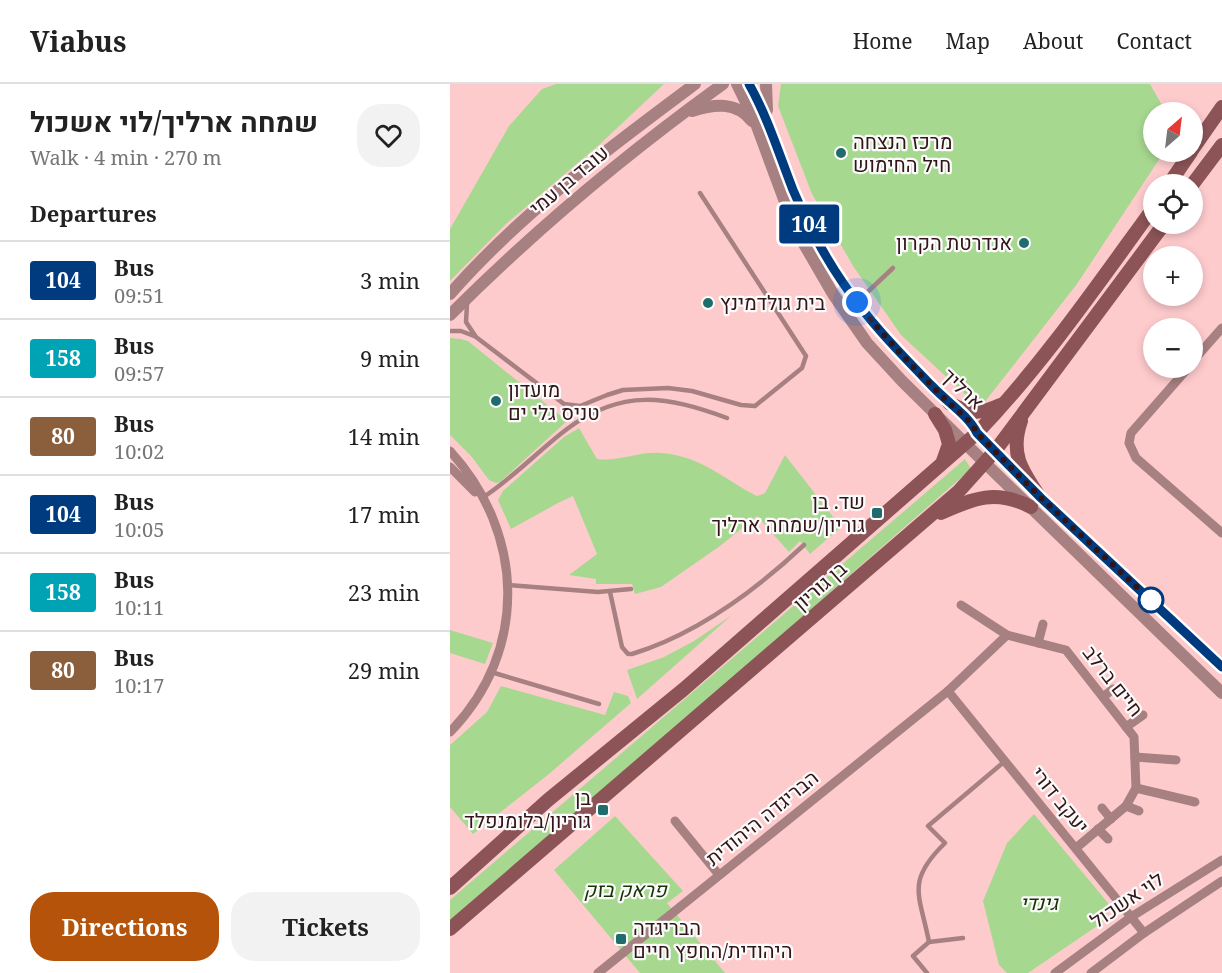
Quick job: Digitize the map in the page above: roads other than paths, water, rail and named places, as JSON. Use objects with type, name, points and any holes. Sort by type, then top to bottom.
[{"type":"main road","points":[[1203,135],[1222,107]]},
{"type":"main road","points":[[1200,174],[1222,145]]},
{"type":"main road","name":"בן גוריון","points":[[450,888],[548,800],[684,689],[977,433],[1009,399],[1059,336],[1143,222]]},
{"type":"main road","name":"בן גוריון","points":[[450,929],[958,491],[985,464],[1157,234]]},
{"type":"main road","points":[[949,403],[962,410],[976,413],[999,406],[1009,399]]},
{"type":"main road","points":[[1027,408],[1017,433],[1016,453],[1036,503]]},
{"type":"main road","points":[[935,414],[945,430],[949,444],[938,467]]},
{"type":"main road","points":[[928,519],[980,497],[1005,497],[1036,503]]},
{"type":"street","name":"עובד בן עמי","points":[[450,294],[506,237],[585,168],[694,84]]},
{"type":"street","name":"עובד בן עמי","points":[[450,315],[566,207],[723,84]]},
{"type":"street","name":"ארליך","points":[[737,84],[765,129],[803,212],[828,258],[857,302],[897,351],[973,424],[977,433],[995,451],[1036,503],[1222,693]]},
{"type":"street","name":"ארליך","points":[[749,84],[795,226],[848,319],[881,360],[985,464],[1036,503],[1222,667]]},
{"type":"street","points":[[765,129],[766,84]]},
{"type":"street","points":[[682,114],[710,106],[725,105],[742,112],[765,129]]},
{"type":"street","points":[[848,319],[857,302]]},
{"type":"street","points":[[1203,350],[1222,328]]},
{"type":"street","points":[[1179,378],[1131,433],[1129,443],[1136,458],[1222,533]]},
{"type":"street","points":[[450,451],[469,474],[489,511],[501,544],[508,585],[507,625],[501,648],[491,672],[466,714],[450,732]]},
{"type":"street","points":[[450,467],[482,498]]},
{"type":"street","name":"חיים ברלב","points":[[961,605],[1007,635],[1066,650],[1079,659],[1102,697],[1134,737],[1136,788]]},
{"type":"street","points":[[1038,643],[1043,624]]},
{"type":"street","points":[[948,691],[1007,635]]},
{"type":"street","points":[[1102,697],[1113,689]]},
{"type":"street","name":"יעקב דורי","points":[[948,691],[1144,933]]},
{"type":"street","name":"הבריגדה היהודית","points":[[598,973],[948,691]]},
{"type":"street","points":[[1126,727],[1143,715]]},
{"type":"street","points":[[1135,757],[1176,760]]},
{"type":"street","points":[[1076,848],[1126,806],[1136,788],[1196,802]]},
{"type":"street","points":[[1126,806],[1139,812]]},
{"type":"street","points":[[1102,808],[1111,819]]},
{"type":"street","points":[[675,821],[719,875]]},
{"type":"street","points":[[1098,829],[1108,839]]},
{"type":"street","name":"לוי אשכול","points":[[1055,973],[1131,916],[1222,860]]},
{"type":"street","name":"לוי אשכול","points":[[1091,973],[1144,933],[1222,881]]},
{"type":"lane","points":[[450,331],[476,337],[564,404],[580,405],[623,390],[668,388],[692,391],[741,405],[755,406],[802,368],[806,356],[700,193]]},
{"type":"lane","points":[[857,302],[893,268]]},
{"type":"lane","points":[[471,294],[466,308],[466,322],[476,337]]},
{"type":"lane","points":[[482,498],[566,429],[586,416],[612,405],[634,399],[659,399],[691,405],[727,418]]},
{"type":"lane","points":[[610,592],[622,647],[632,654],[688,630],[712,616],[763,581],[804,545]]},
{"type":"lane","points":[[508,585],[610,592],[631,589]]},
{"type":"lane","points":[[491,672],[599,704]]},
{"type":"lane","points":[[929,942],[919,907],[918,889],[921,873],[933,855],[945,843],[928,826],[1005,761]]},
{"type":"lane","points":[[927,973],[913,956],[929,942],[963,938]]},
{"type":"place","name":"מרכז הנצחה חיל החימוש","points":[[841,153]]},
{"type":"place","name":"אנדרטת הקרון","points":[[1024,243]]},
{"type":"place","name":"בית גולדמינץ","points":[[708,303]]},
{"type":"place","name":"מועדון טניס גלי ים","points":[[496,401]]},
{"type":"place","name":"שד. בן גוריון/שמחה ארליך","points":[[877,513]]},
{"type":"place","name":"בן גוריון/בלומנפלד","points":[[603,810]]},
{"type":"place","name":"הבריגדה היהודית/החפץ חיים","points":[[621,939]]},
{"type":"park label","name":"פראק בזק","points":[[625,890]]},
{"type":"park label","name":"גינדי","points":[[1039,903]]}]
